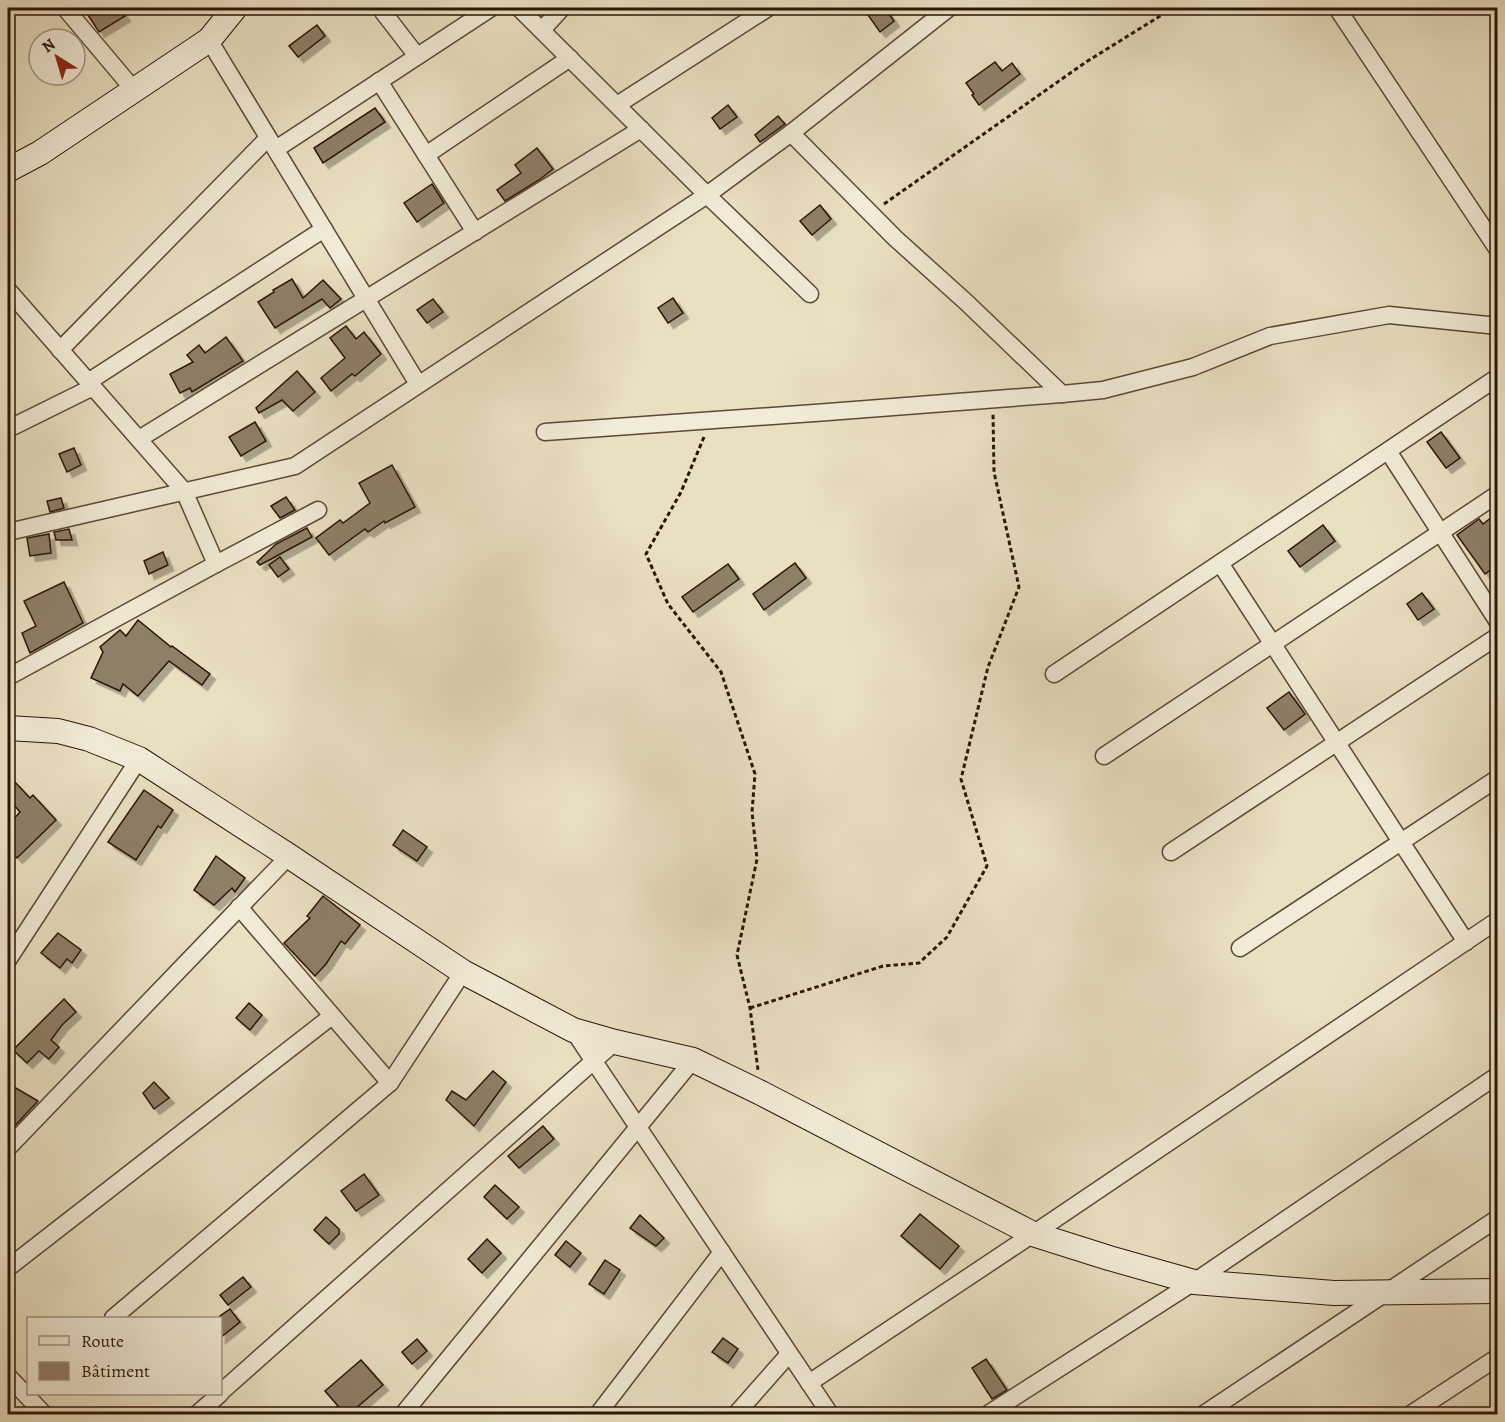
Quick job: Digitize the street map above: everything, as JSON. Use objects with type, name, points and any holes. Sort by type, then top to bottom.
[{"type":"street","points":[[65,8],[134,90]]},
{"type":"street","points":[[8,170],[40,153],[209,40],[235,8]]},
{"type":"street","points":[[388,8],[383,12],[417,56]]},
{"type":"street","points":[[60,350],[272,144],[379,81],[491,8]]},
{"type":"street","points":[[519,8],[810,294]]},
{"type":"street","points":[[542,30],[562,8]]},
{"type":"street","points":[[617,105],[768,8]]},
{"type":"street","points":[[8,532],[294,466],[707,195],[791,133],[949,8]]},
{"type":"street","points":[[1337,8],[1497,250]]},
{"type":"street","points":[[209,40],[418,384]]},
{"type":"street","points":[[426,155],[570,58]]},
{"type":"street","points":[[379,81],[475,232]]},
{"type":"street","points":[[139,439],[641,129]]},
{"type":"street","points":[[791,133],[871,213],[1062,394]]},
{"type":"street","points":[[8,429],[90,384],[324,229]]},
{"type":"street","points":[[8,290],[184,491],[216,564]]},
{"type":"street","points":[[545,432],[1103,390],[1193,367],[1270,336],[1389,315],[1497,326]]},
{"type":"street","points":[[1054,674],[1497,377]]},
{"type":"street","points":[[1388,451],[1497,622]]},
{"type":"street","points":[[1104,756],[1497,494]]},
{"type":"street","points":[[8,677],[318,510]]},
{"type":"street","points":[[1220,563],[1466,942]]},
{"type":"street","points":[[1171,852],[1497,636]]},
{"type":"street","points":[[8,728],[58,731],[139,759],[463,972],[573,1030],[693,1060],[1033,1234],[1194,1282],[1334,1293],[1497,1291]]},
{"type":"street","points":[[8,960],[139,759]]},
{"type":"street","points":[[1240,948],[1497,778]]},
{"type":"street","points":[[8,1148],[289,856]]},
{"type":"street","points":[[239,907],[390,1083]]},
{"type":"street","points":[[809,1383],[1497,920]]},
{"type":"street","points":[[114,1317],[390,1083],[463,972]]},
{"type":"street","points":[[8,1268],[332,1016]]},
{"type":"street","points":[[573,1030],[830,1414]]},
{"type":"street","points":[[222,1391],[615,1042]]},
{"type":"street","points":[[403,1414],[693,1060]]},
{"type":"street","points":[[988,1414],[1194,1282],[1497,1075]]},
{"type":"street","points":[[1204,1414],[1497,1218]]},
{"type":"street","points":[[598,1414],[722,1252]]},
{"type":"street","points":[[736,1414],[789,1354]]},
{"type":"street","points":[[1411,1414],[1497,1357]]},
{"type":"street","points":[[8,1376],[26,1392]]},
{"type":"street","points":[[28,1395],[44,1414]]},
{"type":"street","points":[[197,1414],[218,1395]]},
{"type":"path","points":[[871,213],[1086,62],[1173,8]]},
{"type":"path","points":[[750,1008],[883,966],[919,963],[948,937],[987,866],[961,779],[988,667],[1019,587],[994,472],[992,399]]},
{"type":"path","points":[[711,420],[681,492],[646,554],[668,603],[721,672],[755,774],[752,812],[757,859],[737,955],[750,1008],[761,1093]]},
{"type":"building","points":[[101,8],[120,8],[125,16],[99,32],[88,15]]},
{"type":"building","points":[[879,8],[885,8],[894,21],[880,32],[868,15]]},
{"type":"building","points":[[317,25],[325,36],[298,57],[289,46]]},
{"type":"building","points":[[995,62],[1002,71],[1012,63],[1020,74],[979,105],[966,83]]},
{"type":"building","points":[[728,105],[737,117],[720,129],[712,118]]},
{"type":"building","points":[[375,108],[385,122],[323,163],[314,148]]},
{"type":"building","points":[[778,116],[785,124],[760,142],[755,135]]},
{"type":"building","points":[[537,148],[553,169],[505,201],[497,190],[521,173],[515,165]]},
{"type":"building","points":[[432,184],[444,203],[417,222],[404,203]]},
{"type":"building","points":[[820,205],[831,219],[812,235],[800,221]]},
{"type":"building","points":[[292,279],[303,298],[323,280],[341,299],[330,308],[322,299],[275,328],[258,302]]},
{"type":"building","points":[[673,298],[683,313],[668,323],[658,308]]},
{"type":"building","points":[[433,299],[443,312],[427,323],[417,310]]},
{"type":"building","points":[[346,326],[356,339],[364,332],[381,354],[355,376],[352,374],[331,391],[321,378],[345,358],[330,338]]},
{"type":"building","points":[[226,337],[243,361],[192,392],[190,388],[180,393],[170,374],[193,362],[187,355],[199,345],[205,353]]},
{"type":"building","points":[[297,371],[315,392],[293,411],[282,400],[259,413],[256,408]]},
{"type":"building","points":[[255,422],[266,441],[241,456],[229,437]]},
{"type":"building","points":[[1441,432],[1460,458],[1446,468],[1427,442]]},
{"type":"building","points":[[74,448],[81,465],[67,472],[59,454]]},
{"type":"building","points":[[392,465],[415,507],[385,523],[384,521],[368,532],[365,529],[329,555],[316,538],[340,520],[343,523],[370,503],[359,483]]},
{"type":"building","points":[[286,497],[295,510],[280,518],[271,506]]},
{"type":"building","points":[[61,498],[64,508],[50,512],[47,501]]},
{"type":"building","points":[[1497,513],[1497,565],[1485,574],[1457,535],[1479,519],[1483,524]]},
{"type":"building","points":[[1323,525],[1335,541],[1300,567],[1288,551]]},
{"type":"building","points":[[307,528],[312,537],[260,565],[257,562],[276,544]]},
{"type":"building","points":[[69,529],[72,540],[56,540],[54,532]]},
{"type":"building","points":[[49,534],[51,553],[30,556],[27,538]]},
{"type":"building","points":[[163,552],[168,565],[149,574],[144,561]]},
{"type":"building","points":[[280,557],[289,569],[278,577],[269,565]]},
{"type":"building","points":[[795,563],[806,578],[764,610],[753,594]]},
{"type":"building","points":[[728,564],[739,579],[693,612],[682,597]]},
{"type":"building","points":[[64,582],[83,623],[30,653],[22,633],[36,626],[24,601]]},
{"type":"building","points":[[1422,593],[1434,609],[1418,620],[1407,604]]},
{"type":"building","points":[[138,620],[171,647],[210,674],[202,685],[169,661],[138,696],[123,684],[120,691],[91,678],[103,652],[100,647],[120,630],[126,636]]},
{"type":"building","points":[[1289,692],[1305,714],[1284,730],[1267,708]]},
{"type":"building","points":[[14,781],[30,798],[33,795],[56,820],[17,858],[8,848],[8,825],[20,812],[8,798],[8,787]]},
{"type":"building","points":[[144,790],[173,810],[161,828],[158,826],[136,860],[108,842]]},
{"type":"building","points":[[403,830],[427,847],[417,861],[393,845]]},
{"type":"building","points":[[216,856],[245,878],[235,892],[232,888],[214,905],[194,890]]},
{"type":"building","points":[[323,896],[360,925],[345,944],[341,941],[315,976],[284,943],[310,918],[307,916]]},
{"type":"building","points":[[58,933],[81,950],[72,963],[67,959],[60,968],[41,953]]},
{"type":"building","points":[[64,999],[76,1012],[51,1040],[59,1047],[49,1059],[39,1051],[27,1063],[13,1050]]},
{"type":"building","points":[[249,1003],[262,1015],[250,1030],[236,1018]]},
{"type":"building","points":[[493,1071],[506,1082],[474,1126],[446,1100],[452,1091],[466,1100]]},
{"type":"building","points":[[154,1082],[169,1098],[154,1109],[143,1093]]},
{"type":"building","points":[[14,1087],[38,1101],[8,1133],[8,1099]]},
{"type":"building","points":[[543,1126],[554,1139],[519,1168],[508,1156]]},
{"type":"building","points":[[364,1174],[379,1195],[356,1211],[341,1191]]},
{"type":"building","points":[[495,1185],[519,1207],[507,1219],[484,1197]]},
{"type":"building","points":[[920,1214],[959,1246],[940,1269],[901,1236]]},
{"type":"building","points":[[640,1215],[664,1238],[656,1246],[630,1228]]},
{"type":"building","points":[[326,1217],[339,1229],[339,1234],[329,1244],[314,1230]]},
{"type":"building","points":[[487,1239],[501,1253],[482,1273],[468,1259]]},
{"type":"building","points":[[566,1241],[581,1253],[570,1267],[555,1255]]},
{"type":"building","points":[[605,1260],[620,1270],[604,1294],[589,1284]]},
{"type":"building","points":[[243,1277],[251,1287],[228,1305],[220,1295]]},
{"type":"building","points":[[230,1309],[240,1322],[222,1336],[222,1317],[220,1316]]},
{"type":"building","points":[[723,1338],[738,1349],[728,1363],[712,1352]]},
{"type":"building","points":[[417,1339],[427,1351],[412,1364],[402,1352]]},
{"type":"building","points":[[986,1359],[1007,1390],[992,1399],[972,1368]]},
{"type":"building","points":[[361,1360],[383,1385],[349,1414],[329,1414],[338,1406],[325,1391]]}]
